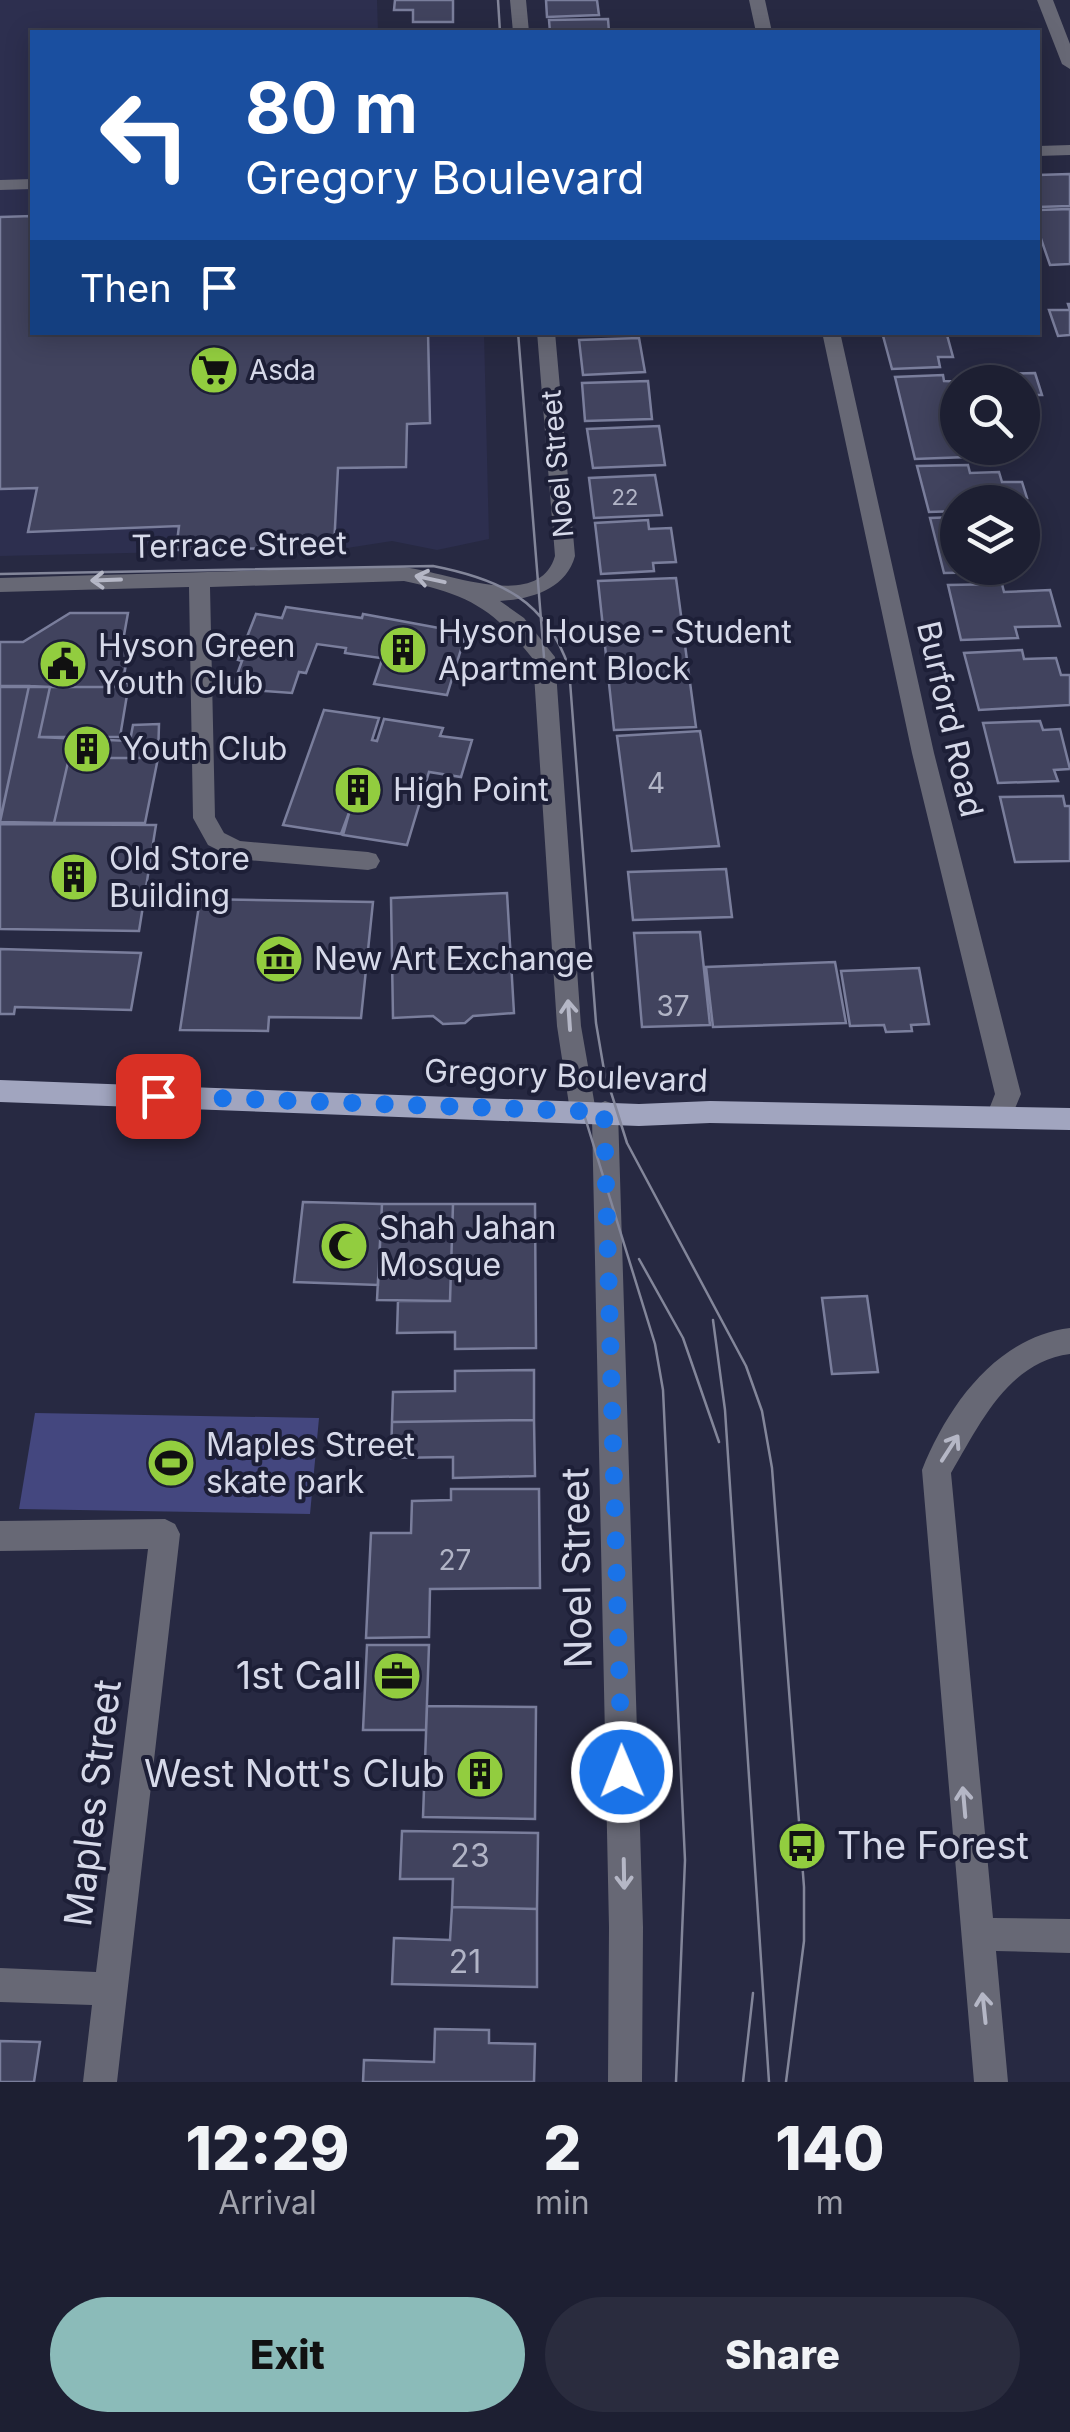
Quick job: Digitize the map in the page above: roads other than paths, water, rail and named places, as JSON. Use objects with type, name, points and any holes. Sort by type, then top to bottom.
[{"type":"main road","name":"Gregory Boulevard","points":[[0,1091],[594,1112],[1070,1119]]},
{"type":"street","points":[[518,0],[520,30]]},
{"type":"street","points":[[756,0],[764,30]]},
{"type":"street","points":[[1044,0],[1070,64]]},
{"type":"street","points":[[1040,151],[1070,150]]},
{"type":"street","points":[[0,185],[30,184]]},
{"type":"street","name":"Noel Street","points":[[540,583],[561,570],[565,556],[546,335]]},
{"type":"street","name":"Burford Road","points":[[832,335],[923,754],[1008,1094],[999,1116]]},
{"type":"street","name":"Terrace Street","points":[[0,585],[404,574],[438,579],[476,594],[517,623],[544,657]]},
{"type":"street","points":[[199,578],[197,631],[204,818],[216,839],[236,850],[368,861]]},
{"type":"street","name":"Terrace Street","points":[[476,594],[525,590],[540,583]]},
{"type":"street","name":"Noel Street","points":[[544,657],[569,1026],[594,1112],[626,1927],[626,2082]]},
{"type":"street","points":[[991,2082],[936,1470],[990,1386],[1018,1358],[1054,1340],[1070,1341]]},
{"type":"street","name":"Maples Street","points":[[0,1536],[165,1534],[100,2082]]},
{"type":"street","points":[[976,1934],[1070,1936]]},
{"type":"street","points":[[0,1986],[111,1989]]},
{"type":"tram line","points":[[498,0],[500,30]]},
{"type":"tram line","points":[[518,335],[541,617]]},
{"type":"tram line","points":[[0,574],[433,566],[499,586],[518,596],[541,617]]},
{"type":"tram line","points":[[541,617],[569,668],[596,1023],[604,1070],[627,1143],[746,1366],[762,1411],[772,1468],[804,1887],[804,1941],[786,2082]]},
{"type":"tram line","points":[[541,617],[544,657]]},
{"type":"tram line","points":[[583,1111],[655,1344],[663,1390],[685,1860],[676,2082]]},
{"type":"tram line","points":[[639,1259],[683,1338],[719,1442]]},
{"type":"tram line","points":[[713,1320],[725,1410],[769,2082]]},
{"type":"tram line","points":[[743,2082],[753,1993]]},
{"type":"place","name":"Asda","points":[[214,370]]},
{"type":"place","name":"Hyson House - Student Apartment Block","points":[[403,650]]},
{"type":"place","name":"Hyson Green Youth Club","points":[[63,664]]},
{"type":"place","name":"Youth Club","points":[[87,749]]},
{"type":"place","name":"High Point","points":[[358,790]]},
{"type":"place","name":"Old Store Building","points":[[74,877]]},
{"type":"place","name":"New Art Exchange","points":[[279,959]]},
{"type":"place","name":"Shah Jahan Mosque","points":[[344,1246]]},
{"type":"place","name":"Maples Street skate park","points":[[171,1463]]},
{"type":"place","name":"1st Call","points":[[397,1676]]},
{"type":"place","name":"West Nott's Club","points":[[480,1774]]},
{"type":"place","name":"The Forest","points":[[802,1846]]}]
